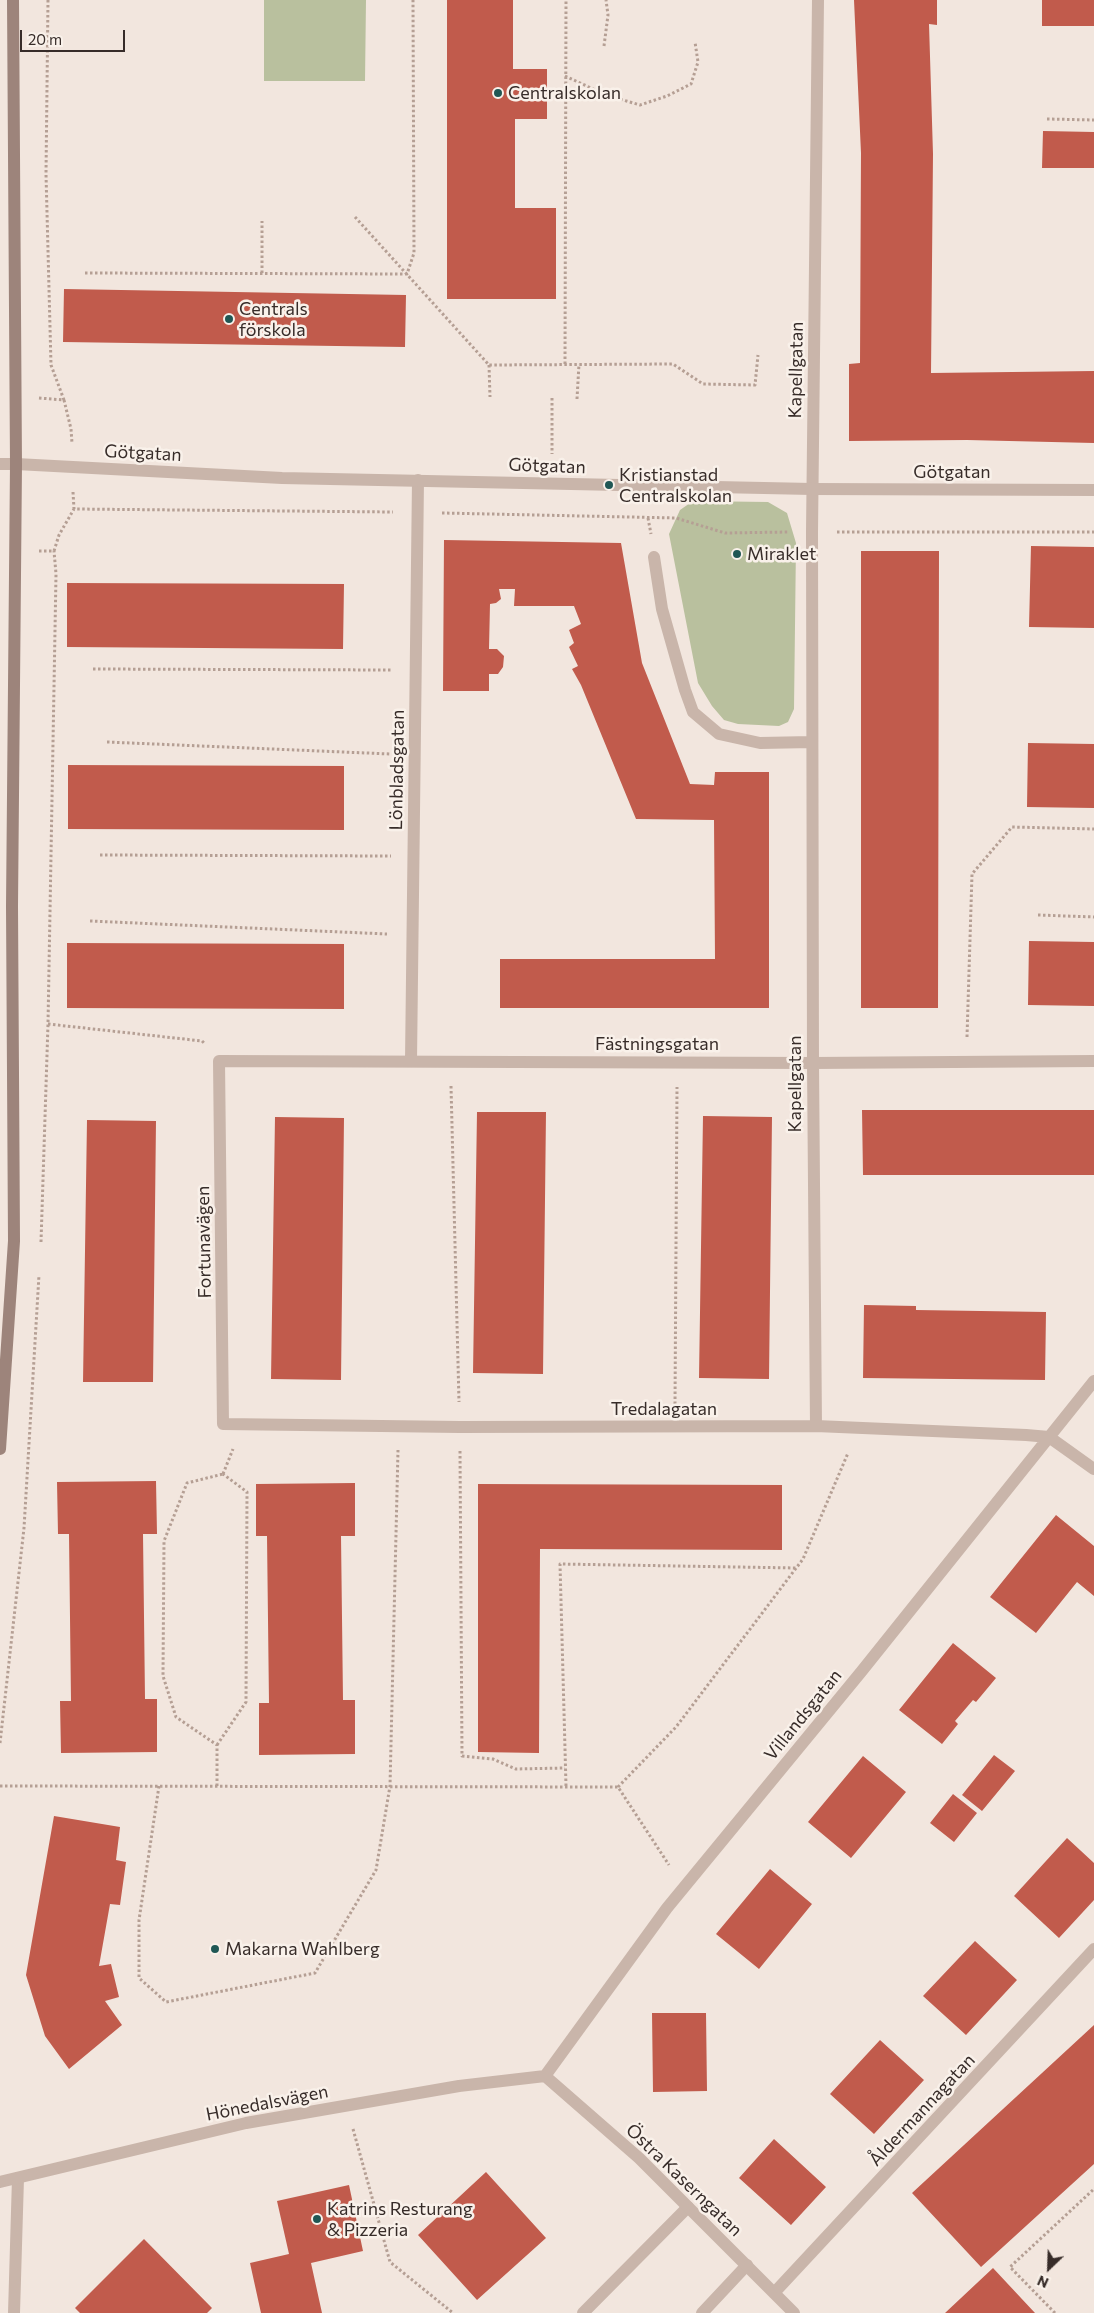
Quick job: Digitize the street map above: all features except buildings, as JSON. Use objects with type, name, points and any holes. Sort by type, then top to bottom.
[{"type":"main road","points":[[0,1449],[14,1241],[12,906],[16,396],[13,0]]},
{"type":"street","name":"Kapellgatan","points":[[816,1426],[812,489],[818,0]]},
{"type":"street","name":"Götgatan","points":[[0,464],[282,478],[812,489],[1094,490]]},
{"type":"street","name":"Lönbladsgatan","points":[[411,1060],[418,480]]},
{"type":"street","points":[[654,557],[662,609],[693,712],[719,734],[760,742],[812,742]]},
{"type":"street","name":"Fästningsgatan","points":[[219,1061],[411,1060],[813,1063],[1094,1061]]},
{"type":"street","name":"Fortunavägen","points":[[219,1061],[223,1424]]},
{"type":"street","name":"Villandsgatan","points":[[545,2076],[684,1888],[861,1672],[1094,1381]]},
{"type":"street","name":"Tredalagatan","points":[[223,1424],[460,1428],[816,1426],[1049,1437]]},
{"type":"street","points":[[1049,1437],[1094,1469]]},
{"type":"street","name":"Åldermannagatan","points":[[774,2293],[1094,1949]]},
{"type":"street","name":"Hönedalsvägen","points":[[0,2182],[246,2123],[459,2086],[545,2076]]},
{"type":"street","name":"Östra Kaserngatan","points":[[545,2076],[639,2158],[794,2313]]},
{"type":"street","points":[[14,2313],[18,2178]]},
{"type":"street","points":[[583,2313],[688,2207]]},
{"type":"street","points":[[702,2313],[747,2265]]},
{"type":"path","points":[[15,551],[54,551],[59,535],[74,509],[71,429],[64,400],[51,365],[46,174],[48,0]]},
{"type":"path","points":[[407,274],[414,253],[413,0]]},
{"type":"path","points":[[565,364],[566,0]]},
{"type":"path","points":[[604,46],[608,15],[606,0]]},
{"type":"path","points":[[566,76],[606,95],[640,105],[667,96],[690,84],[698,62],[695,42]]},
{"type":"path","points":[[1046,119],[1094,120]]},
{"type":"path","points":[[355,217],[489,365],[490,397]]},
{"type":"path","points":[[262,221],[262,273]]},
{"type":"path","points":[[85,273],[407,274]]},
{"type":"path","points":[[489,365],[673,364],[703,384],[755,385],[758,355]]},
{"type":"path","points":[[577,399],[579,364]]},
{"type":"path","points":[[16,396],[64,400]]},
{"type":"path","points":[[552,398],[552,454]]},
{"type":"path","points":[[74,509],[418,512],[676,518],[725,533],[1094,532]]},
{"type":"path","points":[[92,670],[416,670]]},
{"type":"path","points":[[107,742],[415,755]]},
{"type":"path","points":[[966,1062],[972,874],[1012,827],[1094,829]]},
{"type":"path","points":[[100,855],[414,856]]},
{"type":"path","points":[[1038,915],[1094,917]]},
{"type":"path","points":[[90,921],[413,935]]},
{"type":"path","points":[[48,1024],[202,1041],[219,1061]]},
{"type":"path","points":[[451,1061],[460,1428],[462,1756],[493,1759],[516,1769],[565,1768]]},
{"type":"path","points":[[674,1426],[678,1062]]},
{"type":"path","points":[[159,1786],[139,1920],[139,1978],[166,2002],[315,1973],[376,1870],[390,1786],[399,1426]]},
{"type":"path","points":[[0,1786],[618,1787],[676,1727],[803,1559],[859,1428]]},
{"type":"path","points":[[217,1786],[218,1745],[246,1702],[247,1492],[223,1474],[187,1483],[164,1541],[163,1676],[176,1717],[218,1745]]},
{"type":"path","points":[[566,1786],[560,1564],[796,1568]]},
{"type":"path","points":[[618,1787],[684,1888]]},
{"type":"path","points":[[347,2106],[390,2262],[454,2313]]},
{"type":"path","points":[[1055,2313],[1010,2267],[1094,2189]]},
{"type":"green space","points":[[264,0],[366,0],[365,81],[264,81]]},
{"type":"green space","points":[[693,501],[768,502],[787,513],[796,543],[794,709],[788,722],[779,726],[738,724],[724,720],[712,706],[698,683],[669,534],[680,510]]},
{"type":"place","name":"Centralskolan","points":[[498,93]]},
{"type":"place","name":"Centrals förskola","points":[[229,319]]},
{"type":"place","name":"Kristianstad Centralskolan","points":[[609,485]]},
{"type":"place","name":"Miraklet","points":[[737,554]]},
{"type":"place","name":"Makarna Wahlberg","points":[[215,1949]]},
{"type":"place","name":"Katrins Resturang & Pizzeria","points":[[317,2219]]}]
